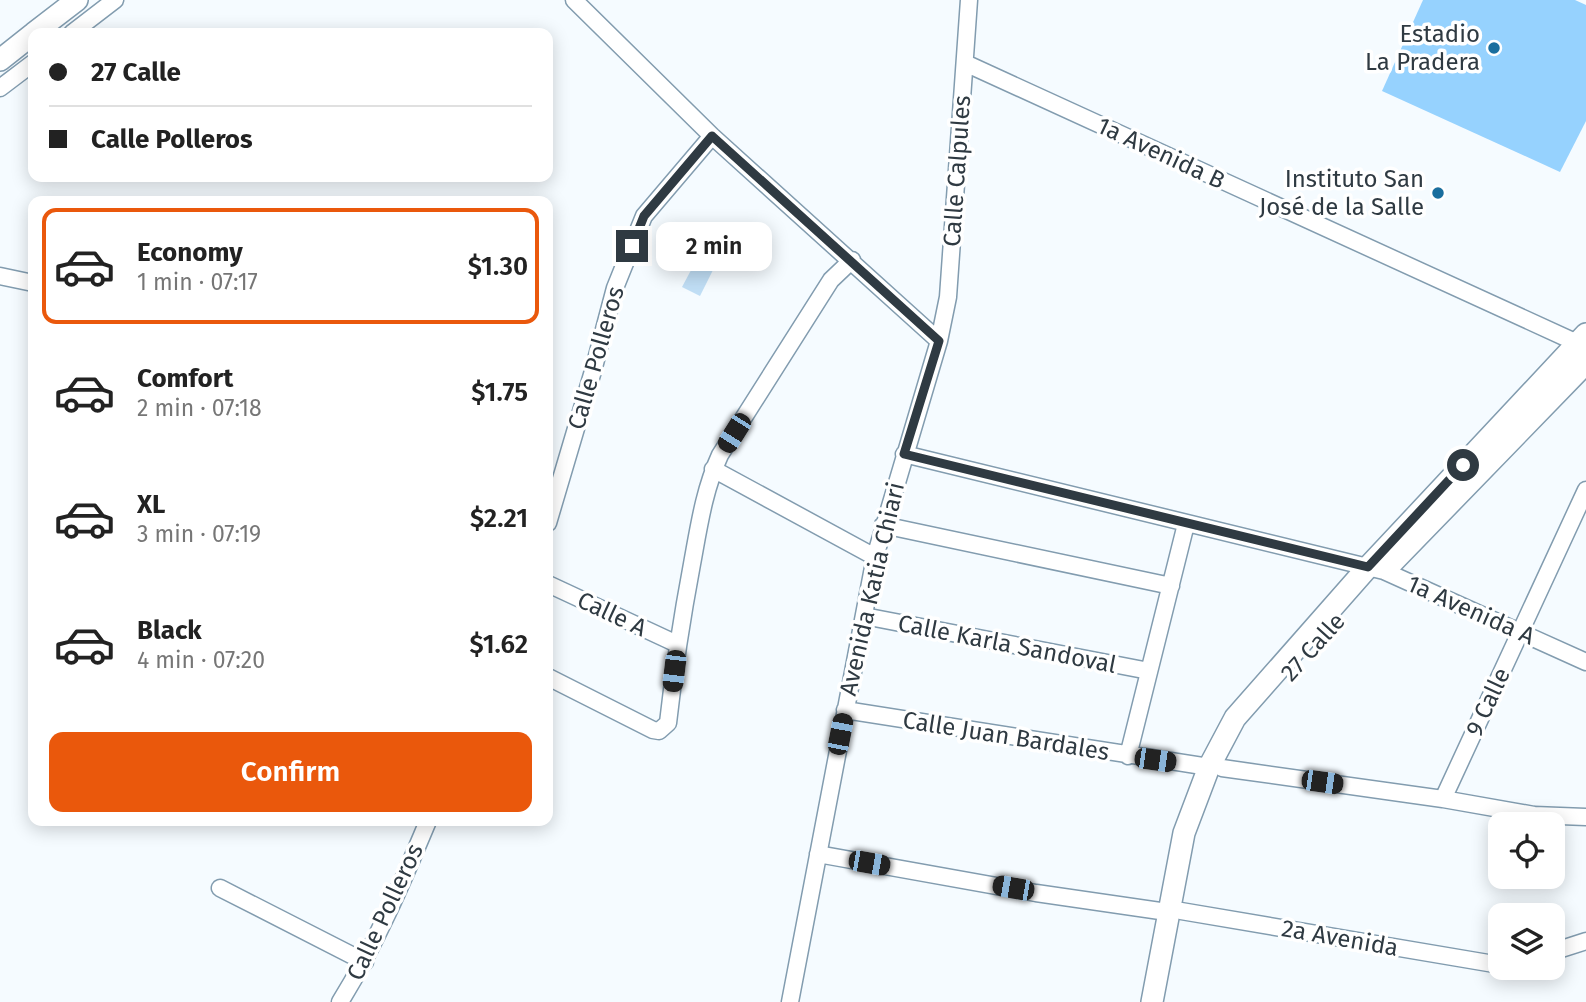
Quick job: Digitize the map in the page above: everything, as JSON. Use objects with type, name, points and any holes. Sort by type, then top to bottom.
[{"type":"main road","points":[[42,28],[77,0]]},
{"type":"main road","points":[[0,60],[28,39]]},
{"type":"main road","name":"27 Calle","points":[[1166,1002],[1174,912],[1215,768],[1242,726],[1376,569],[1584,347]]},
{"type":"main road","points":[[1152,1002],[1174,912]]},
{"type":"street","points":[[79,28],[115,0]]},
{"type":"street","points":[[575,0],[712,136],[939,341]]},
{"type":"street","name":"Calle Calpules","points":[[939,341],[948,297],[969,0]]},
{"type":"street","name":"1a Avenida B","points":[[965,63],[1584,347]]},
{"type":"street","points":[[0,88],[28,67]]},
{"type":"street","name":"Calle Polleros","points":[[553,506],[615,288],[644,216],[712,136]]},
{"type":"street","points":[[553,679],[659,732],[667,723],[677,645],[704,495],[713,469],[831,280],[852,260]]},
{"type":"street","points":[[0,276],[28,282]]},
{"type":"street","name":"Avenida Katia Chiari","points":[[790,1002],[875,557],[939,341]]},
{"type":"street","name":"1a Avenida A","points":[[904,454],[1376,569],[1586,662]]},
{"type":"street","points":[[713,469],[875,557]]},
{"type":"street","name":"9 Calle","points":[[1443,799],[1586,490]]},
{"type":"street","points":[[1128,756],[1186,524]]},
{"type":"street","points":[[883,525],[1171,586]]},
{"type":"street","name":"Calle A","points":[[553,586],[677,645]]},
{"type":"street","name":"Calle Karla Sandoval","points":[[864,616],[1149,671]]},
{"type":"street","name":"Calle Juan Bardales","points":[[845,710],[1128,756],[1443,799],[1534,815],[1586,817]]},
{"type":"street","name":"Calle Polleros","points":[[340,1002],[365,962],[426,826]]},
{"type":"street","name":"2a Avenida","points":[[818,854],[1036,892],[1488,963]]},
{"type":"street","points":[[220,888],[365,962]]},
{"type":"street","points":[[1565,948],[1586,942]]},
{"type":"shaded area","name":"Estadio La Pradera","points":[[1423,0],[1575,0],[1586,5],[1586,121],[1560,172],[1382,91]]},
{"type":"shaded area","points":[[697,259],[714,268],[700,296],[682,287]]},
{"type":"place","name":"Estadio La Pradera","points":[[1494,48]]},
{"type":"place","name":"Instituto San José de la Salle","points":[[1438,193]]},
{"type":"route","points":[[632,246],[644,216],[712,136],[939,341],[904,454],[1368,567],[1463,465]]}]
